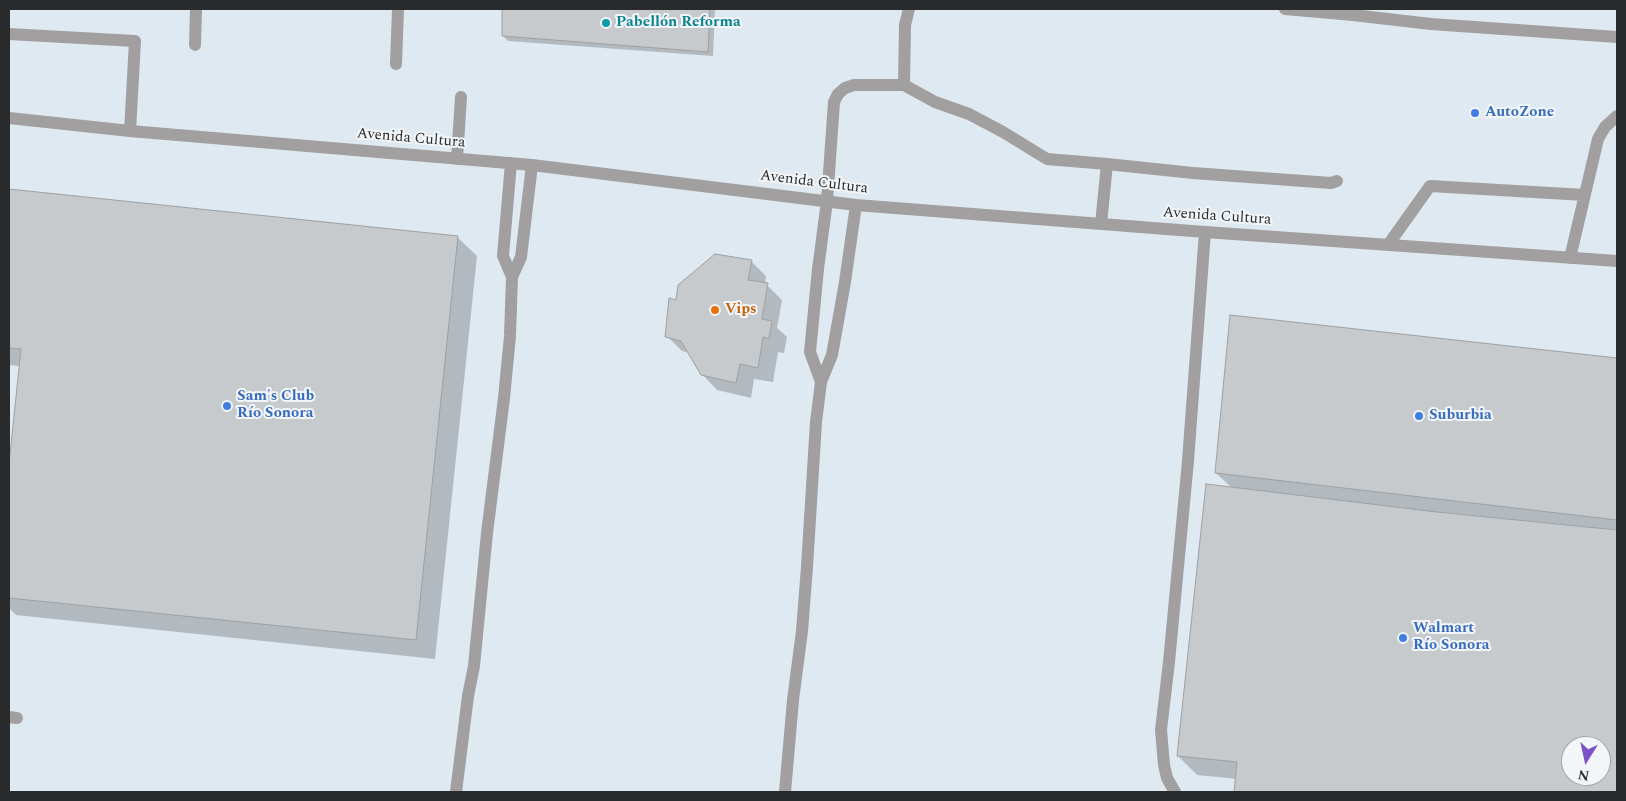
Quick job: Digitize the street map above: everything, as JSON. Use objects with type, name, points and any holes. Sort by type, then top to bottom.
[{"type":"street","points":[[195,45],[196,9]]},
{"type":"street","points":[[396,64],[398,9]]},
{"type":"street","points":[[904,85],[905,25],[909,9]]},
{"type":"street","points":[[1285,9],[1354,12],[1440,25],[1617,37]]},
{"type":"street","points":[[9,34],[135,42],[130,131]]},
{"type":"street","points":[[821,382],[810,352],[827,201],[834,102],[838,94],[845,88],[854,85],[904,85],[935,102],[969,114],[1003,132],[1046,159],[1193,173],[1332,183],[1337,181]]},
{"type":"street","points":[[456,159],[461,97]]},
{"type":"street","points":[[1570,258],[1598,139],[1605,127],[1617,116]]},
{"type":"street","name":"Avenida Cultura","points":[[9,118],[130,131],[532,165],[856,205],[1617,261]]},
{"type":"street","points":[[511,163],[503,256],[512,277]]},
{"type":"street","points":[[1100,224],[1107,164]]},
{"type":"street","points":[[456,792],[468,696],[474,666],[487,533],[504,398],[510,336],[512,277],[521,257],[532,165]]},
{"type":"street","points":[[1388,245],[1430,186],[1585,195]]},
{"type":"street","points":[[785,792],[792,700],[805,594],[816,422],[821,382],[832,355],[856,205]]},
{"type":"street","points":[[1175,792],[1167,778],[1164,765],[1161,730],[1170,662],[1187,479],[1205,232]]},
{"type":"shaded area","points":[[9,9],[1617,9],[1617,792],[9,792]]},
{"type":"building","name":"Pabellón Reforma","points":[[502,9],[710,9],[708,52],[502,36]]},
{"type":"building","name":"Sam's Club Río Sonora","points":[[9,189],[458,236],[416,640],[9,598],[9,464],[21,349],[9,348]]},
{"type":"building","name":"Vips","points":[[715,254],[752,260],[748,280],[768,283],[762,319],[772,321],[769,339],[763,337],[758,368],[740,364],[736,383],[701,375],[681,341],[665,337],[669,298],[676,300],[678,285]]},
{"type":"building","name":"Suburbia","points":[[1230,315],[1617,358],[1617,520],[1215,473]]},
{"type":"building","name":"Walmart Río Sonora","points":[[1206,484],[1437,512],[1617,530],[1617,792],[1234,792],[1237,762],[1177,756]]},
{"type":"place","name":"Pabellón Reforma","points":[[606,23]]},
{"type":"place","name":"AutoZone","points":[[1475,113]]},
{"type":"place","name":"Vips","points":[[715,310]]},
{"type":"place","name":"Sam's Club Río Sonora","points":[[227,406]]},
{"type":"place","name":"Suburbia","points":[[1419,416]]},
{"type":"place","name":"Walmart Río Sonora","points":[[1403,638]]}]
